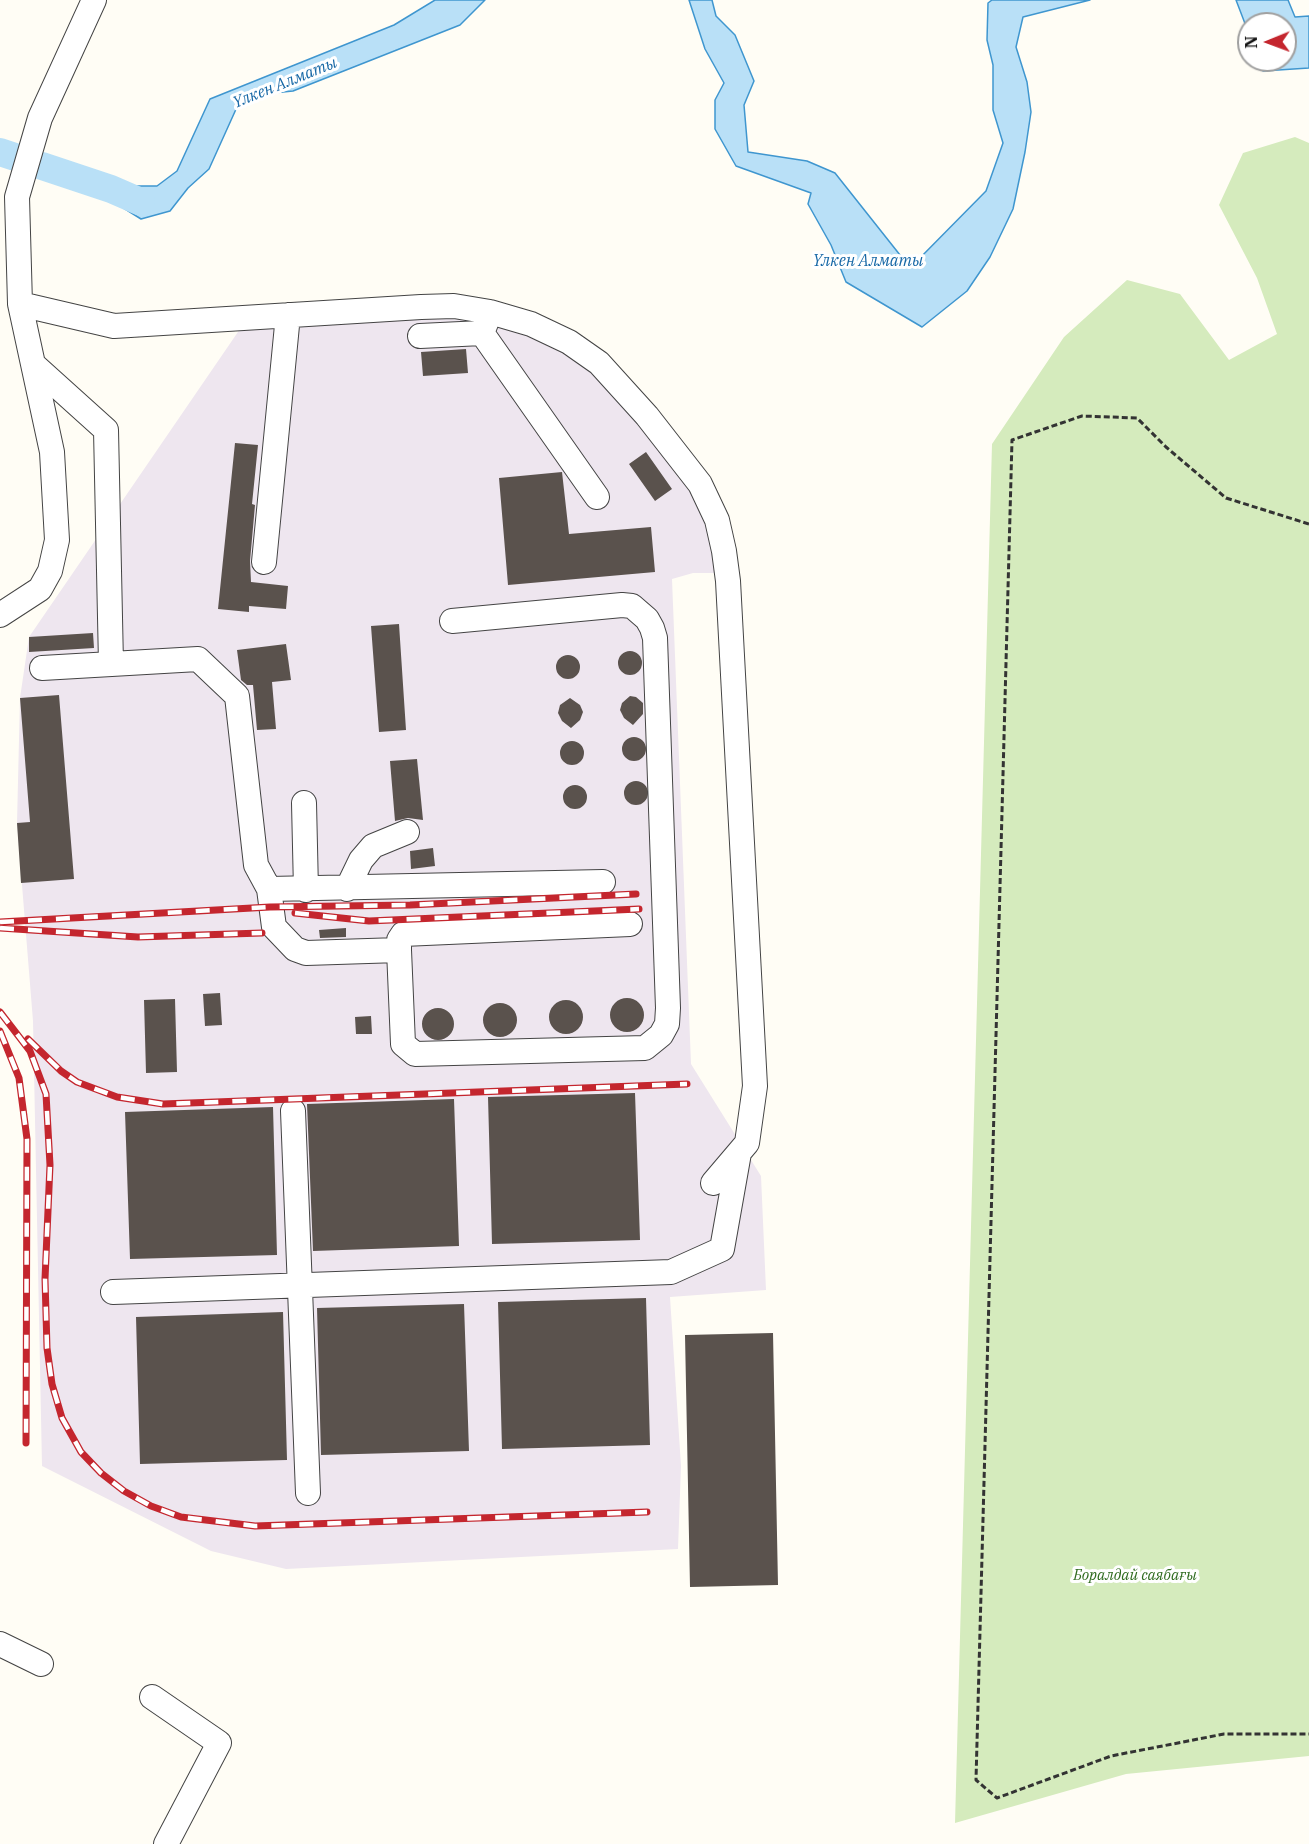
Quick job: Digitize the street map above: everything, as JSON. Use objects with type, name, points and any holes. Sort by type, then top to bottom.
[{"type":"street","points":[[0,615],[40,589],[50,571],[57,540],[52,452],[20,304],[9,200],[40,118],[94,0]]},
{"type":"street","points":[[20,304],[114,326],[454,306],[486,323],[597,497]]},
{"type":"street","points":[[264,562],[288,315]]},
{"type":"street","points":[[420,336],[486,323],[540,329],[569,342],[599,363],[622,386],[700,484],[717,520],[728,581],[755,1086],[747,1143],[713,1182]]},
{"type":"street","points":[[35,366],[106,430],[111,664]]},
{"type":"street","points":[[452,621],[622,604],[632,606],[652,628],[655,638],[667,1024],[653,1044],[645,1048],[415,1054],[403,1044],[399,950],[399,939],[403,934],[630,924]]},
{"type":"street","points":[[42,668],[198,659],[237,696],[256,865],[268,890],[274,927],[294,949],[306,953],[399,950]]},
{"type":"street","points":[[304,803],[306,890]]},
{"type":"street","points":[[347,889],[361,860],[373,846],[407,832]]},
{"type":"street","points":[[268,890],[603,882]]},
{"type":"street","points":[[293,1111],[308,1493]]},
{"type":"street","points":[[113,1292],[671,1272],[722,1249],[739,1152]]},
{"type":"street","points":[[0,1644],[41,1664]]},
{"type":"street","points":[[152,1697],[219,1743],[166,1844]]},
{"type":"path","points":[[1309,524],[1226,498],[1166,447],[1137,418],[1082,416],[1012,440],[976,1780],[997,1798],[1111,1756],[1224,1734],[1309,1734]]},
{"type":"shaded area","points":[[421,318],[480,320],[548,339],[595,367],[697,497],[713,540],[717,573],[693,573],[672,579],[691,1064],[761,1176],[766,1290],[670,1297],[681,1466],[678,1549],[286,1569],[211,1551],[42,1466],[33,1021],[17,823],[20,698],[29,637],[240,329]]},
{"type":"green space","name":"Боралдай саябағы","points":[[1295,137],[1309,143],[1309,1756],[1126,1774],[955,1823],[992,444],[1064,337],[1127,280],[1180,294],[1229,360],[1277,334],[1257,278],[1219,205],[1243,153]]},
{"type":"water","name":"Үлкен Алматы","points":[[435,0],[485,0],[460,25],[293,91],[253,95],[237,107],[209,169],[188,188],[170,211],[141,219],[106,197],[105,177],[130,186],[157,186],[177,171],[210,99],[394,25]]},
{"type":"water","name":"Үлкен Алматы","points":[[689,0],[712,0],[716,16],[735,35],[754,81],[744,105],[748,152],[807,161],[835,173],[900,255],[914,264],[986,191],[1003,143],[993,110],[993,65],[987,40],[988,3],[992,0],[1090,0],[1023,17],[1016,47],[1027,82],[1031,112],[1025,152],[1013,209],[990,257],[967,291],[922,327],[846,282],[831,245],[808,204],[811,193],[736,166],[715,129],[715,100],[724,83],[705,49]]},
{"type":"water","points":[[1236,0],[1288,0],[1293,12],[1241,12]]},
{"type":"water","points":[[1309,16],[1309,68],[1297,69],[1297,17]]},
{"type":"building","points":[[466,349],[468,373],[423,376],[421,352]]},
{"type":"building","points":[[235,443],[258,445],[252,504],[255,505],[250,561],[251,582],[288,586],[286,609],[249,606],[249,612],[218,609]]},
{"type":"building","points":[[646,452],[672,489],[655,501],[629,464]]},
{"type":"building","points":[[562,472],[569,534],[651,527],[655,572],[508,585],[499,478]]},
{"type":"building","points":[[399,624],[406,730],[379,732],[371,626]]},
{"type":"building","points":[[93,633],[94,648],[29,652],[29,637]]},
{"type":"building","points":[[286,644],[291,680],[272,682],[276,729],[257,730],[253,685],[247,685],[241,680],[237,650]]},
{"type":"building","points":[[630,651],[639,654],[642,663],[639,672],[630,675],[621,672],[618,663],[621,654]]},
{"type":"building","points":[[568,655],[577,658],[580,667],[577,676],[568,679],[559,676],[556,667],[559,658]]},
{"type":"building","points":[[59,695],[74,879],[21,883],[17,823],[30,822],[20,698]]},
{"type":"building","points":[[630,696],[636,697],[643,703],[643,714],[633,725],[624,718],[620,710],[622,703]]},
{"type":"building","points":[[570,698],[580,705],[583,712],[580,720],[571,728],[562,721],[558,713],[560,705]]},
{"type":"building","points":[[634,737],[643,740],[646,749],[643,758],[634,761],[625,758],[622,749],[625,740]]},
{"type":"building","points":[[572,741],[581,744],[584,753],[581,762],[572,765],[563,762],[560,753],[563,744]]},
{"type":"building","points":[[417,759],[423,820],[408,818],[395,821],[390,761]]},
{"type":"building","points":[[636,781],[641,782],[647,788],[647,798],[641,804],[636,805],[631,804],[625,798],[624,793],[625,788],[631,782]]},
{"type":"building","points":[[575,785],[584,788],[587,797],[584,806],[575,809],[566,806],[563,797],[566,788]]},
{"type":"building","points":[[433,848],[435,866],[411,869],[410,851]]},
{"type":"building","points":[[346,928],[346,937],[320,938],[319,930]]},
{"type":"building","points":[[220,993],[222,1025],[205,1026],[203,994]]},
{"type":"building","points":[[627,998],[639,1003],[644,1015],[639,1027],[627,1032],[615,1027],[610,1015],[615,1003]]},
{"type":"building","points":[[175,999],[177,1072],[146,1073],[144,1000]]},
{"type":"building","points":[[566,1000],[578,1005],[583,1017],[578,1029],[566,1034],[554,1029],[549,1017],[554,1005]]},
{"type":"building","points":[[500,1003],[512,1008],[517,1020],[512,1032],[500,1037],[488,1032],[483,1020],[488,1008]]},
{"type":"building","points":[[438,1008],[450,1012],[454,1024],[450,1036],[438,1040],[426,1036],[422,1024],[426,1012]]},
{"type":"building","points":[[371,1016],[372,1034],[356,1034],[355,1017]]},
{"type":"building","points":[[635,1093],[640,1240],[492,1244],[488,1097]]},
{"type":"building","points":[[454,1099],[459,1246],[313,1251],[307,1104]]},
{"type":"building","points":[[273,1107],[277,1255],[130,1259],[125,1112]]},
{"type":"building","points":[[646,1298],[650,1445],[502,1449],[498,1302]]},
{"type":"building","points":[[464,1304],[469,1451],[321,1455],[317,1308]]},
{"type":"building","points":[[283,1312],[287,1460],[140,1464],[136,1317]]},
{"type":"building","points":[[773,1333],[778,1585],[690,1587],[685,1335]]},
{"type":"waterway","name":"Үлкен Алматы","points":[[0,152],[15,157]]},
{"type":"waterway","name":"Үлкен Алматы","points":[[42,166],[111,189],[141,202]]},
{"type":"railway","points":[[0,922],[270,907],[410,905],[636,894]]},
{"type":"railway","points":[[295,913],[369,921],[639,909]]},
{"type":"railway","points":[[0,928],[138,937],[262,933]]},
{"type":"railway","points":[[0,1012],[30,1051],[46,1094],[50,1165],[45,1279],[47,1348],[52,1384],[62,1418],[81,1452],[101,1473],[124,1491],[151,1506],[181,1517],[255,1526],[647,1512]]},
{"type":"railway","points":[[0,1031],[19,1078],[27,1139],[26,1443]]},
{"type":"railway","points":[[28,1039],[61,1071],[77,1082],[117,1097],[163,1104],[687,1084]]}]
